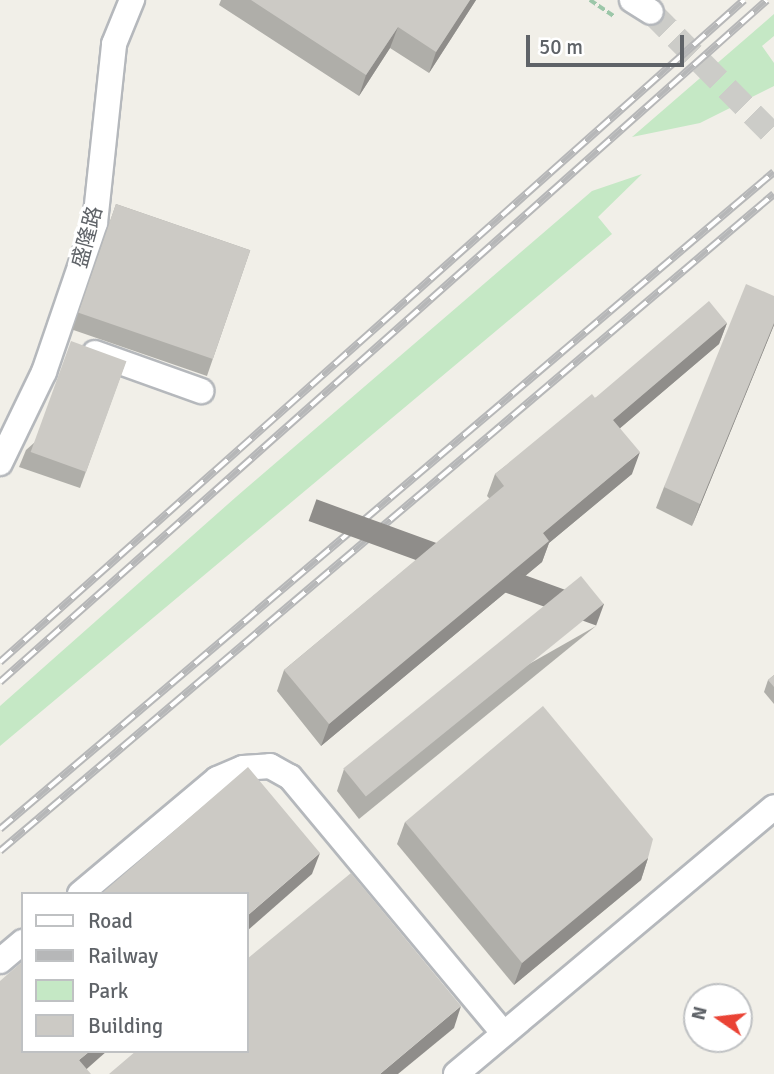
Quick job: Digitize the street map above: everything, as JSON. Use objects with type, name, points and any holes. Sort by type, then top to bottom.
[{"type":"street","name":"盛隆路","points":[[0,463],[44,372],[95,223],[114,44],[132,0]]},
{"type":"street","points":[[55,339],[201,391]]},
{"type":"street","points":[[82,892],[217,779],[243,768],[270,766],[290,778],[505,1034]]},
{"type":"street","points":[[456,1074],[774,807]]},
{"type":"street","points":[[0,961],[21,944]]},
{"type":"path","points":[[590,0],[635,12]]},
{"type":"green space","points":[[774,14],[774,36],[762,46],[774,63],[774,86],[700,123],[632,137]]},
{"type":"green space","points":[[642,174],[598,217],[612,234],[0,746],[0,706],[236,497],[592,191]]},
{"type":"building","points":[[251,0],[470,0],[436,52],[398,27],[366,75]]},
{"type":"building","points":[[116,204],[250,250],[213,359],[79,313]]},
{"type":"building","points":[[746,284],[774,296],[774,323],[700,504],[664,487]]},
{"type":"building","points":[[709,301],[727,323],[613,420],[640,452],[543,533],[549,541],[329,724],[284,670],[504,486],[495,474],[592,394],[595,398]]},
{"type":"building","points":[[71,341],[126,361],[86,472],[31,452]]},
{"type":"building","points":[[581,576],[604,604],[366,797],[343,769]]},
{"type":"building","points":[[774,675],[774,687],[768,680]]},
{"type":"building","points":[[543,706],[653,839],[648,858],[522,963],[405,822]]},
{"type":"building","points":[[248,767],[320,853],[248,915],[248,892],[103,892]]},
{"type":"building","points":[[351,873],[461,1006],[380,1074],[109,1074],[134,1053],[248,1053],[248,958]]},
{"type":"building","points":[[21,963],[21,1053],[88,1053],[79,1060],[91,1074],[0,1074],[0,981]]},
{"type":"tunnel","points":[[651,12],[774,136]]},
{"type":"railway","points":[[0,662],[744,0]]},
{"type":"railway","points":[[0,682],[767,0]]},
{"type":"railway","points":[[0,829],[774,172]]},
{"type":"railway","points":[[0,851],[774,194]]}]
